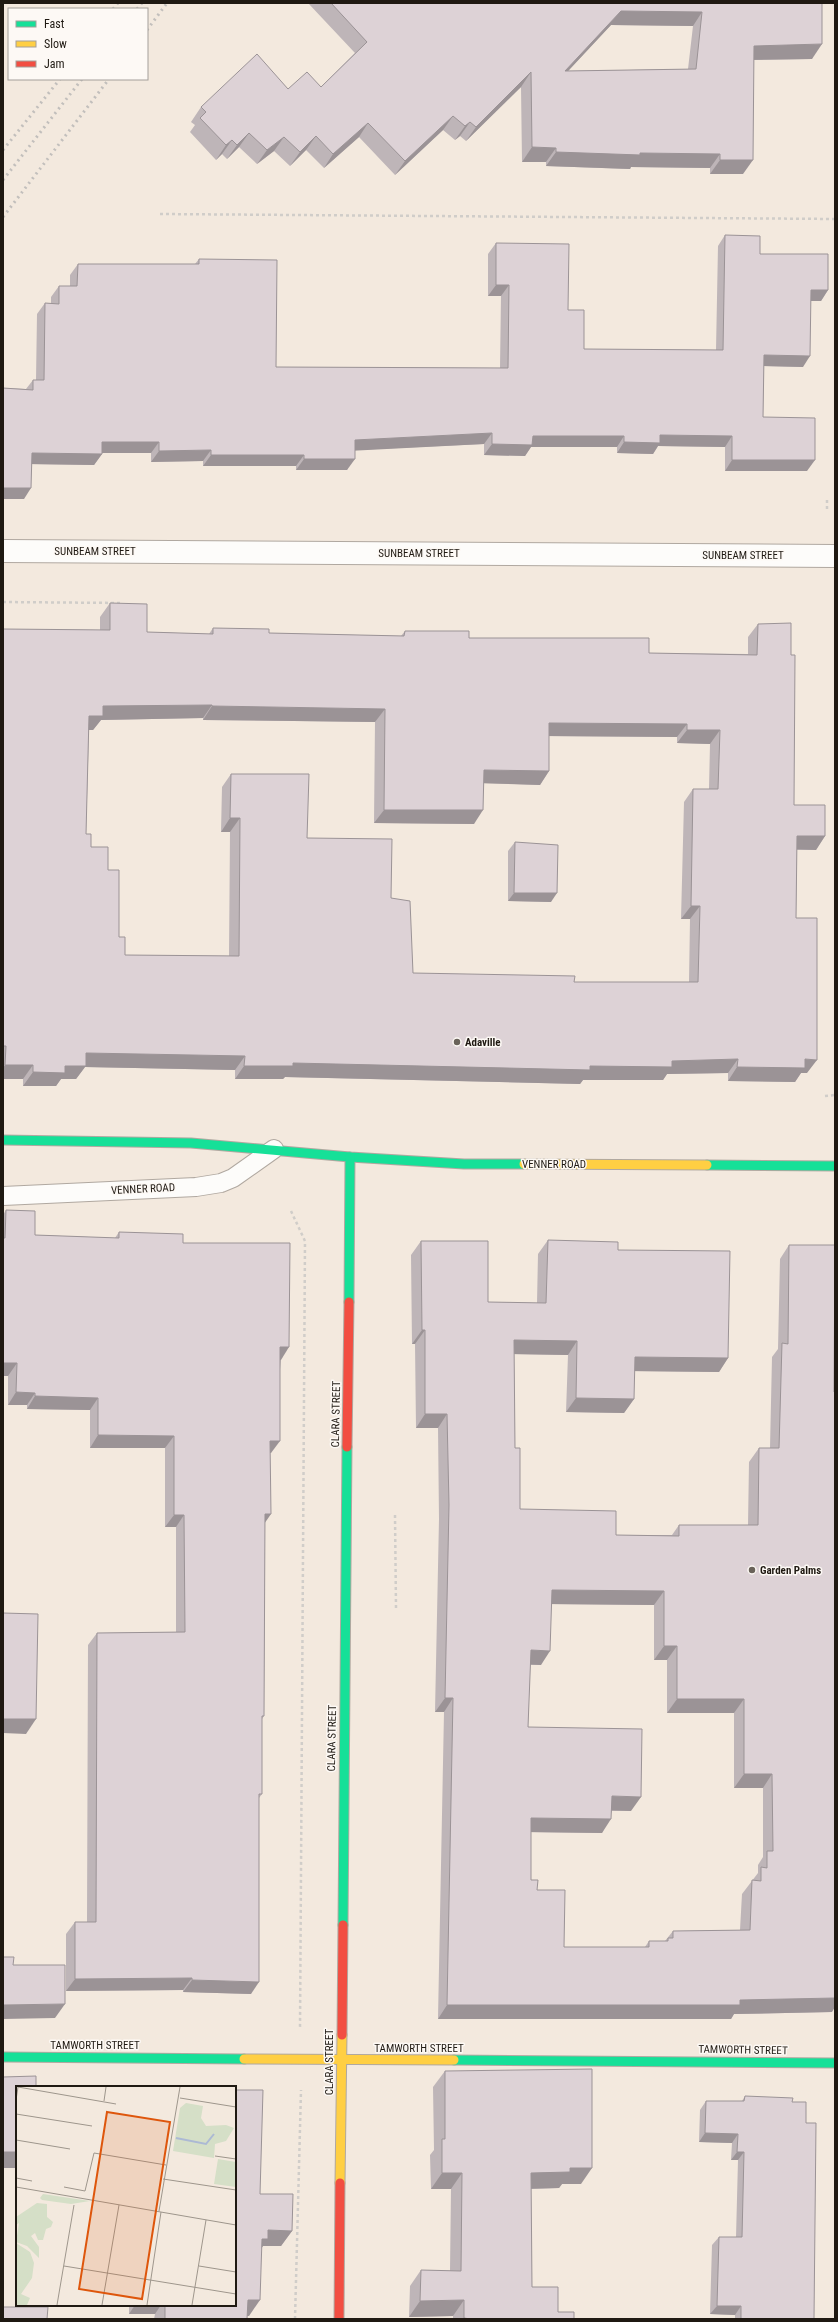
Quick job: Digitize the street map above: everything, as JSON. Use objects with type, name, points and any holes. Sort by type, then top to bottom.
[{"type":"street","name":"SUNBEAM STREET","points":[[3,551],[835,556]]},
{"type":"street","name":"VENNER ROAD","points":[[3,1140],[191,1143],[350,1157],[464,1164],[835,1166]]},
{"type":"street","name":"CLARA STREET","points":[[339,2319],[349,1295],[348,1216],[350,1157]]},
{"type":"street","name":"TAMWORTH STREET","points":[[3,2057],[835,2063]]},
{"type":"lane","name":"VENNER ROAD","points":[[3,1196],[196,1187],[221,1183],[233,1178],[274,1150]]},
{"type":"path","points":[[160,214],[835,219]]},
{"type":"path","points":[[826,500],[827,512]]},
{"type":"path","points":[[3,602],[121,602]]},
{"type":"path","points":[[825,1096],[835,1095]]},
{"type":"path","points":[[291,1212],[305,1241],[300,2027]]},
{"type":"path","points":[[395,1515],[396,1608]]},
{"type":"path","points":[[295,2319],[301,2082]]},
{"type":"building","points":[[331,3],[822,3],[822,44],[754,46],[753,160],[720,160],[720,154],[640,153],[640,155],[556,152],[556,148],[532,147],[531,72],[476,127],[470,122],[465,126],[453,116],[405,161],[368,123],[333,154],[316,136],[300,152],[284,137],[267,150],[249,133],[237,145],[232,140],[226,145],[200,118],[206,112],[201,107],[257,54],[288,89],[307,72],[321,87],[367,42]],"holes":[[[621,11],[702,12],[696,69],[565,71]]]},
{"type":"building","points":[[725,235],[760,236],[760,254],[828,254],[828,290],[811,290],[810,356],[764,355],[763,417],[815,418],[815,460],[732,460],[732,436],[660,435],[660,443],[624,442],[624,436],[533,436],[532,445],[492,444],[492,433],[355,440],[355,459],[304,459],[304,455],[211,455],[211,450],[159,451],[159,442],[102,442],[102,454],[32,453],[31,488],[3,488],[3,388],[33,390],[33,380],[44,380],[45,303],[59,304],[59,286],[77,286],[78,264],[199,264],[199,259],[277,260],[276,367],[508,368],[509,285],[496,285],[496,243],[569,244],[568,310],[584,310],[584,349],[723,350]]},
{"type":"building","points":[[110,603],[147,604],[147,632],[213,634],[213,628],[269,629],[269,633],[404,636],[405,631],[469,631],[469,638],[649,638],[649,653],[757,655],[758,624],[791,623],[791,655],[795,655],[794,805],[825,805],[825,836],[797,836],[796,918],[817,918],[817,1060],[805,1059],[805,1068],[737,1067],[738,1059],[672,1061],[672,1067],[590,1066],[590,1070],[293,1063],[293,1066],[244,1066],[245,1056],[86,1053],[86,1066],[65,1066],[65,1073],[33,1072],[33,1065],[5,1065],[6,1046],[3,1046],[3,629],[110,630]],"holes":[[[103,706],[385,709],[384,810],[483,810],[484,770],[549,771],[549,723],[687,724],[687,730],[720,730],[718,789],[693,789],[691,906],[700,906],[698,982],[574,982],[575,976],[413,973],[410,901],[391,898],[392,839],[307,838],[309,774],[231,774],[230,818],[240,818],[239,956],[125,955],[125,937],[119,937],[119,870],[108,870],[108,847],[91,847],[91,834],[86,834],[89,716],[103,716]]]},
{"type":"building","points":[[515,842],[558,845],[557,893],[514,893]]},
{"type":"building","points":[[6,1210],[35,1211],[35,1235],[119,1238],[119,1232],[183,1234],[183,1243],[290,1243],[289,1347],[280,1347],[280,1441],[270,1441],[271,1514],[265,1514],[264,1716],[262,1716],[262,1794],[259,1794],[259,1982],[192,1980],[192,1978],[75,1979],[75,1922],[96,1922],[97,1633],[185,1632],[184,1515],[174,1515],[174,1436],[98,1435],[98,1398],[35,1396],[35,1393],[16,1392],[17,1363],[3,1363],[3,1238],[5,1238]]},
{"type":"building","points":[[548,1240],[618,1242],[618,1250],[730,1251],[728,1358],[635,1357],[634,1399],[576,1398],[577,1341],[514,1340],[515,1448],[520,1448],[520,1509],[616,1511],[616,1535],[679,1536],[679,1525],[758,1525],[759,1448],[779,1448],[782,1343],[788,1344],[789,1245],[835,1245],[835,1998],[740,2000],[740,2005],[447,2005],[453,1698],[445,1698],[449,1505],[447,1414],[425,1414],[425,1330],[422,1330],[421,1241],[488,1241],[488,1302],[546,1303]],"holes":[[[552,1590],[664,1591],[664,1646],[677,1646],[677,1699],[744,1699],[744,1774],[772,1774],[773,1851],[767,1851],[767,1868],[761,1867],[761,1881],[752,1880],[750,1930],[673,1931],[673,1938],[668,1938],[668,1941],[649,1941],[649,1947],[564,1947],[565,1890],[537,1890],[538,1880],[531,1880],[531,1818],[611,1819],[612,1796],[641,1797],[642,1729],[528,1727],[531,1650],[550,1651]]]},
{"type":"building","points":[[3,1613],[38,1614],[36,1719],[3,1719]]},
{"type":"building","points":[[3,1957],[14,1957],[13,1965],[65,1965],[65,2004],[3,2005]]},
{"type":"building","points":[[592,2069],[592,2168],[570,2168],[570,2172],[531,2173],[532,2287],[558,2287],[558,2312],[574,2312],[574,2319],[470,2319],[464,2318],[464,2300],[420,2301],[421,2270],[461,2271],[462,2173],[442,2173],[442,2139],[445,2139],[445,2071]]},
{"type":"building","points":[[36,2076],[36,2086],[16,2086],[16,2152],[3,2152],[3,2077]]},
{"type":"building","points":[[236,2090],[263,2090],[260,2194],[293,2194],[292,2231],[268,2230],[268,2239],[262,2239],[260,2300],[248,2300],[247,2319],[165,2319],[165,2306],[236,2306]]},
{"type":"building","points":[[745,2096],[793,2098],[792,2102],[806,2102],[806,2123],[816,2123],[814,2319],[741,2319],[741,2306],[717,2306],[719,2237],[742,2237],[744,2152],[737,2152],[738,2134],[705,2133],[706,2101],[744,2101]]},
{"type":"building","points":[[3,2307],[48,2307],[47,2319],[3,2319]]},
{"type":"railway","points":[[114,8],[118,3]]},
{"type":"railway","points":[[138,8],[142,3]]},
{"type":"railway","points":[[148,29],[167,3]]},
{"type":"railway","points":[[3,150],[59,80]]},
{"type":"railway","points":[[3,180],[81,80]]},
{"type":"railway","points":[[3,217],[108,80]]},
{"type":"traffic: fast","points":[[3,1140],[191,1143],[350,1157],[464,1164],[524,1164]]},
{"type":"traffic: fast","points":[[349,1302],[350,1157]]},
{"type":"traffic: fast","points":[[707,1165],[835,1166]]},
{"type":"traffic: fast","points":[[343,1925],[347,1447]]},
{"type":"traffic: fast","points":[[3,2057],[244,2059]]},
{"type":"traffic: fast","points":[[454,2060],[835,2063]]},
{"type":"traffic: slow","points":[[524,1164],[707,1165]]},
{"type":"traffic: slow","points":[[340,2183],[342,2035]]},
{"type":"traffic: slow","points":[[244,2059],[454,2060]]},
{"type":"traffic: jam","points":[[347,1447],[349,1302]]},
{"type":"traffic: jam","points":[[342,2035],[343,1925]]},
{"type":"traffic: jam","points":[[339,2319],[340,2183]]},
{"type":"place","name":"Adaville","points":[[457,1042]]},
{"type":"place","name":"Garden Palms","points":[[752,1570]]}]
